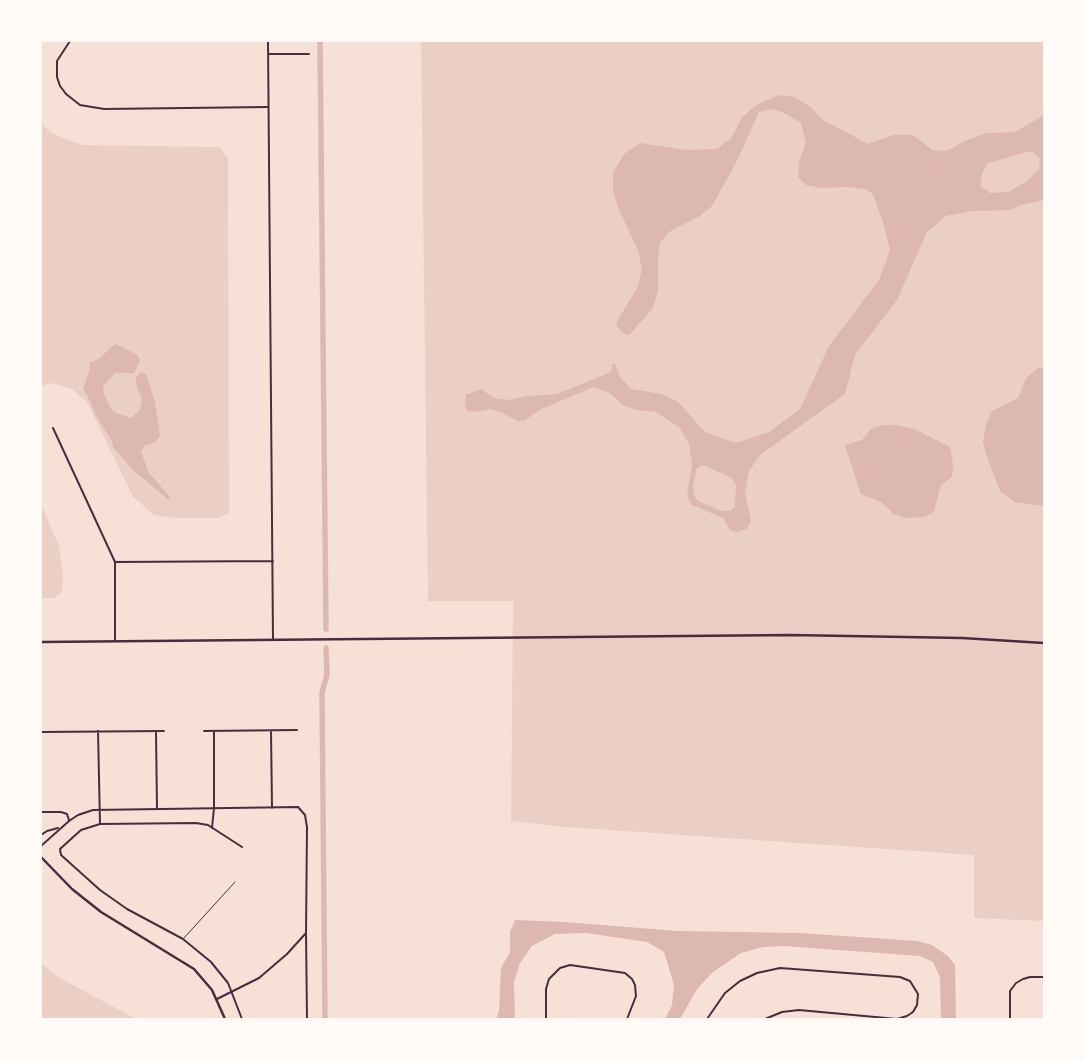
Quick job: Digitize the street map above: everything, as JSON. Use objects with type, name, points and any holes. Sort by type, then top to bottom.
[{"type":"street","points":[[70,41],[60,54],[57,61],[57,77],[60,86],[66,94],[80,105],[104,109],[267,108]]},
{"type":"street","points":[[268,41],[267,108],[273,639]]},
{"type":"street","points":[[268,54],[309,54]]},
{"type":"street","points":[[53,428],[115,562],[115,641]]},
{"type":"street","points":[[115,562],[272,562]]},
{"type":"street","points":[[41,642],[791,635],[962,638],[1044,643]]},
{"type":"street","points":[[271,730],[272,808]]},
{"type":"street","points":[[204,731],[297,730]]},
{"type":"street","points":[[98,731],[100,824]]},
{"type":"street","points":[[156,731],[157,809]]},
{"type":"street","points":[[41,732],[164,731]]},
{"type":"street","points":[[212,828],[214,808],[214,731]]},
{"type":"street","points":[[41,846],[69,821],[85,812],[99,810],[298,807],[305,815],[307,827],[307,1019]]},
{"type":"street","points":[[41,812],[61,812],[67,814],[69,821]]},
{"type":"street","points":[[242,847],[208,825],[196,823],[100,824],[81,830],[67,841],[60,849],[61,856],[115,900],[183,939],[211,962],[228,983],[242,1019]]},
{"type":"street","points":[[41,835],[47,831],[60,828]]},
{"type":"street","points":[[41,857],[72,889],[100,912],[194,969],[217,999],[225,1019]]},
{"type":"street","points":[[217,999],[259,978],[288,954],[306,932]]},
{"type":"street","points":[[546,1019],[546,989],[549,979],[556,971],[570,965],[625,974],[632,979],[636,989],[636,996],[627,1019]]},
{"type":"street","points":[[707,1019],[718,1002],[740,981],[757,973],[780,968],[900,977],[910,981],[918,994],[918,1001],[913,1012],[898,1019],[799,1010],[782,1012],[765,1019]]},
{"type":"street","points":[[1010,1019],[1010,991],[1016,983],[1030,977],[1044,977]]},
{"type":"lane","points":[[183,939],[235,882]]},
{"type":"shaded area","points":[[421,41],[1044,41],[1044,921],[974,918],[974,855],[565,827],[511,821],[513,601],[428,601]]},
{"type":"shaded area","points":[[779,95],[794,97],[811,107],[823,120],[868,144],[893,135],[913,135],[932,150],[946,151],[967,140],[987,133],[1015,132],[1044,115],[1044,198],[1041,201],[1021,205],[1010,210],[973,211],[946,216],[927,232],[897,300],[855,355],[845,394],[760,455],[749,471],[745,492],[751,521],[747,529],[737,532],[730,530],[723,518],[692,505],[687,496],[692,464],[689,444],[680,428],[656,412],[637,410],[624,406],[611,394],[594,387],[539,410],[524,421],[517,421],[501,412],[490,409],[477,412],[466,410],[465,402],[466,395],[481,389],[494,398],[508,400],[528,396],[557,394],[611,372],[612,364],[615,364],[620,377],[631,389],[661,394],[677,401],[705,432],[736,443],[769,432],[800,409],[829,346],[879,280],[890,250],[884,225],[873,194],[864,189],[847,187],[821,188],[806,185],[798,177],[799,162],[806,143],[801,123],[786,114],[773,109],[759,112],[736,163],[712,206],[700,216],[669,232],[660,243],[658,259],[658,291],[653,308],[629,335],[624,334],[616,326],[617,321],[637,288],[642,270],[638,250],[619,210],[613,192],[613,173],[624,154],[640,143],[686,150],[716,149],[731,139],[742,117],[758,104]],"holes":[[[1031,151],[1040,158],[1039,169],[1026,182],[1008,192],[990,193],[980,186],[982,174],[988,163]],[[703,465],[731,477],[736,485],[735,506],[731,511],[722,511],[698,501],[694,495],[693,486],[697,468]]]},
{"type":"shaded area","points":[[41,123],[51,133],[82,145],[219,147],[228,158],[229,513],[218,518],[174,518],[154,515],[133,497],[87,402],[72,389],[50,383],[41,386]]},
{"type":"shaded area","points":[[116,344],[138,355],[140,361],[134,373],[115,373],[103,386],[104,394],[111,409],[116,413],[131,418],[140,410],[142,400],[136,384],[136,377],[141,372],[146,374],[155,402],[160,436],[156,442],[144,446],[141,452],[149,473],[170,497],[169,500],[134,471],[113,447],[112,441],[96,416],[83,389],[90,368],[89,363],[100,358]]},
{"type":"shaded area","points":[[1038,368],[1044,368],[1044,506],[1015,502],[1000,491],[983,442],[986,424],[992,411],[1018,398],[1026,378]]},
{"type":"shaded area","points":[[882,425],[896,425],[914,429],[950,447],[953,464],[952,477],[941,485],[934,511],[925,517],[904,518],[894,514],[881,502],[861,494],[845,445],[862,440],[870,430]]},
{"type":"shaded area","points":[[41,504],[59,546],[63,575],[62,592],[54,598],[41,598]]},
{"type":"shaded area","points":[[515,920],[565,922],[677,931],[800,933],[917,941],[932,945],[948,956],[955,965],[956,1019],[941,1019],[940,977],[933,962],[920,956],[784,946],[763,947],[741,953],[713,972],[697,989],[680,1019],[665,1019],[672,1005],[674,985],[664,952],[647,942],[586,933],[555,934],[532,946],[520,963],[514,982],[515,1019],[496,1019],[499,1011],[501,968],[510,952],[510,932]]},
{"type":"shaded area","points":[[41,963],[58,977],[136,1019],[41,1019]]},
{"type":"waterway","points":[[320,41],[326,629]]},
{"type":"waterway","points":[[325,1019],[322,693],[327,674],[326,648]]}]
